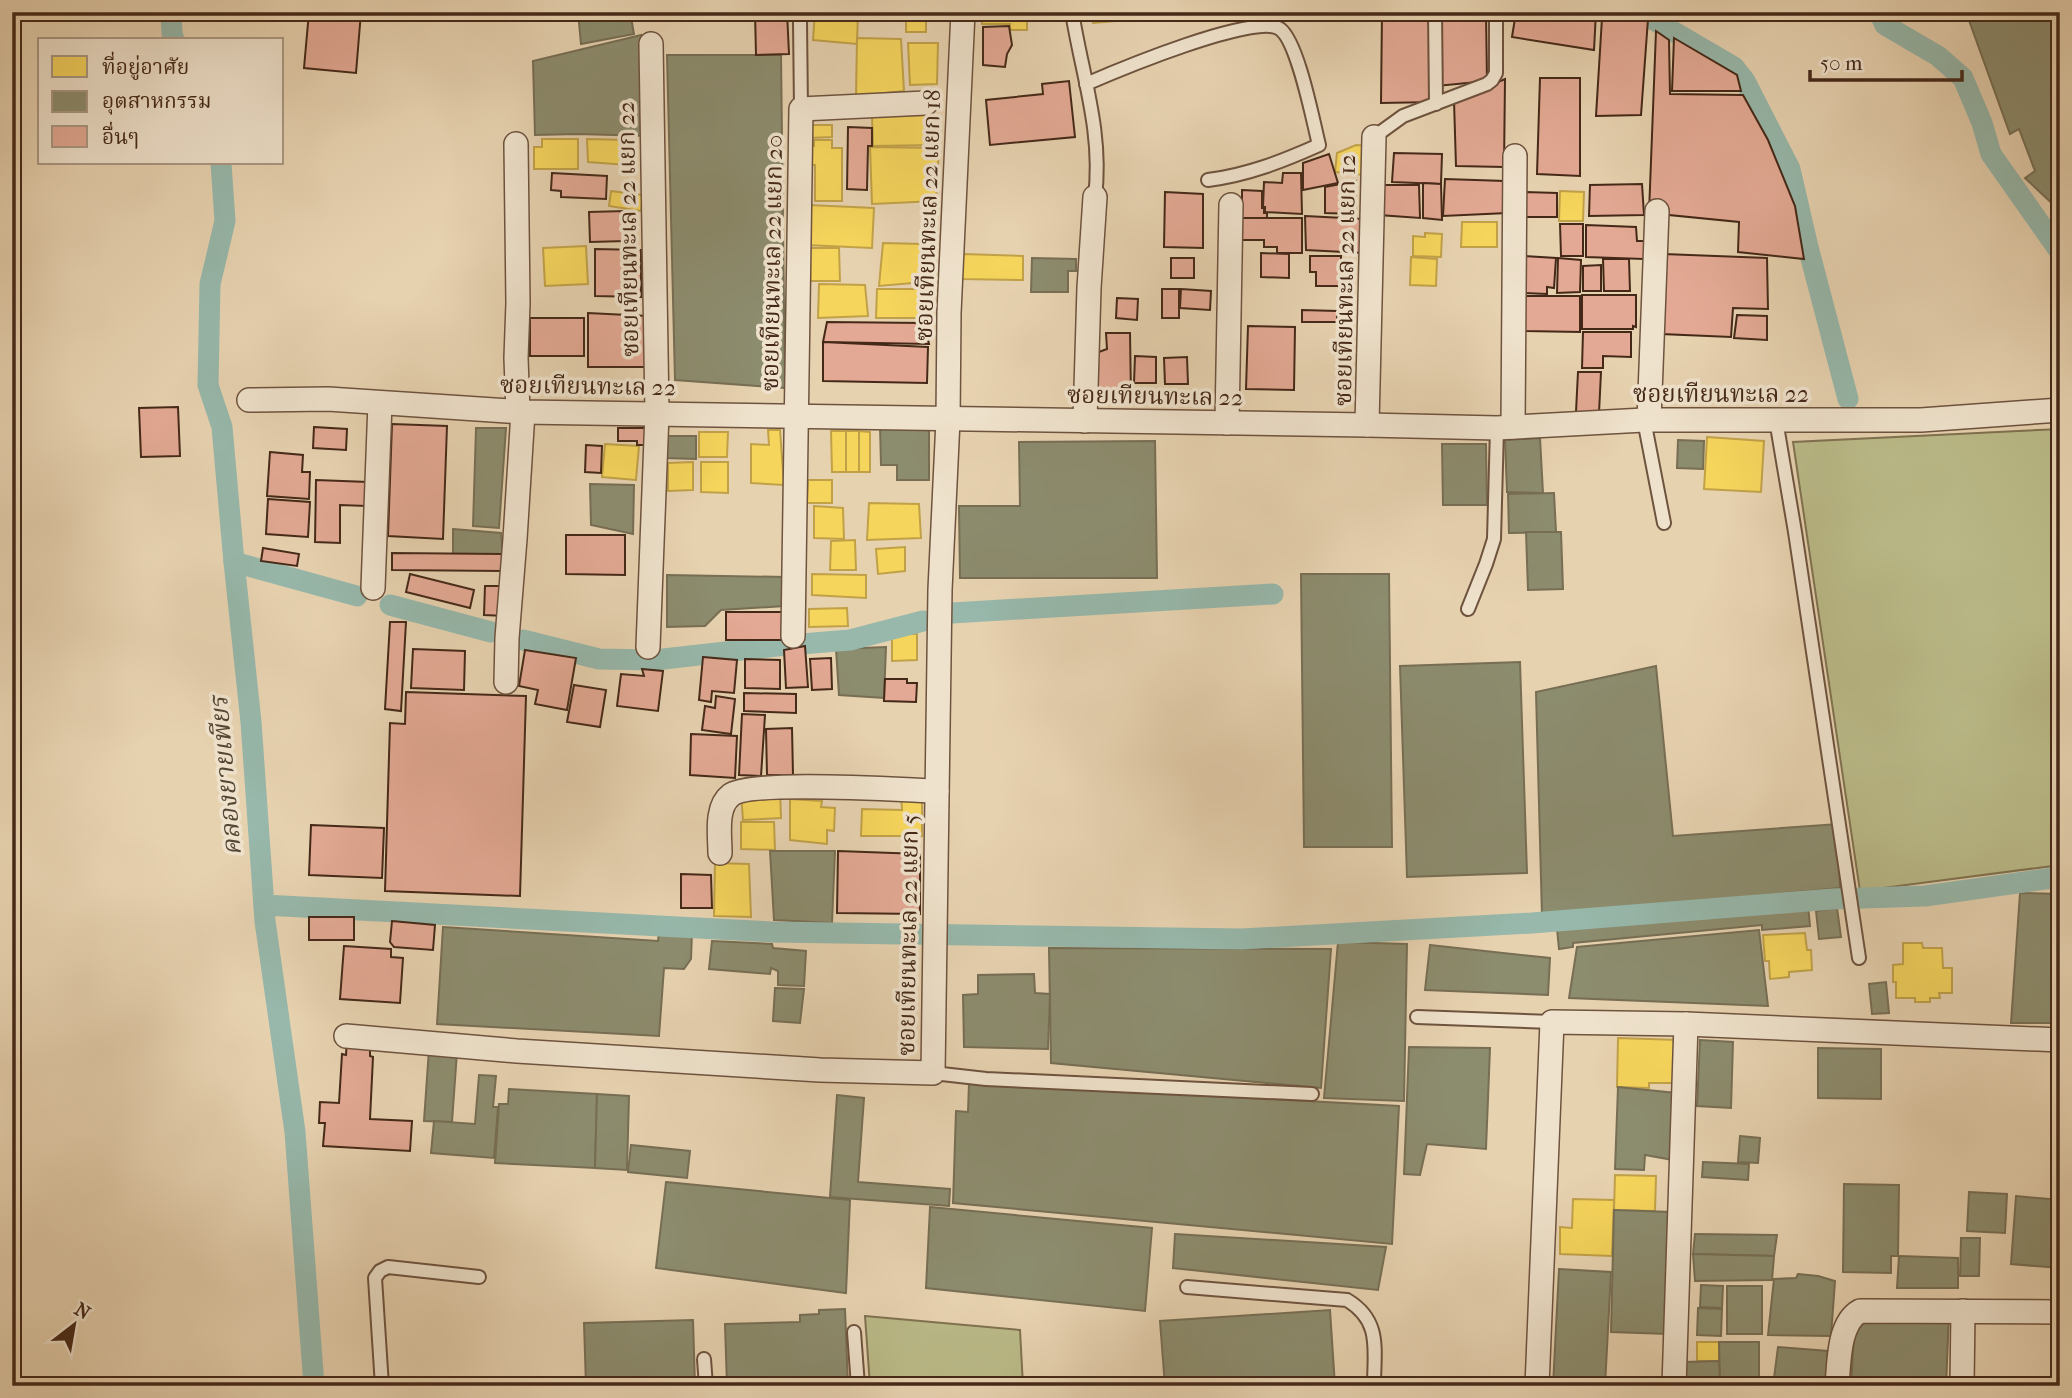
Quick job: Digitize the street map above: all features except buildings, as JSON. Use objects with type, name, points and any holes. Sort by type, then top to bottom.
[{"type":"street","name":"ซอยเทียนทะเล 22 แยก 18","points":[[948,420],[949,313],[963,12]]},
{"type":"street","name":"ซอยเทียนทะเล 22 แยก 22","points":[[648,647],[657,414],[651,44]]},
{"type":"street","name":"ซอยเทียนทะเล 22 แยก 20","points":[[793,636],[801,109],[926,103]]},
{"type":"street","name":"ซอยเทียนทะเล 22 แยก 12","points":[[1367,425],[1374,137]]},
{"type":"street","points":[[506,682],[520,412],[516,358],[516,144]]},
{"type":"street","points":[[1505,428],[1515,156]]},
{"type":"street","points":[[1085,421],[1088,288],[1096,197]]},
{"type":"street","points":[[1227,423],[1231,205]]},
{"type":"street","points":[[1647,420],[1657,211]]},
{"type":"street","name":"ซอยเทียนทะเล 22","points":[[249,400],[328,399],[520,412],[1505,428],[1647,420],[1921,420],[2060,410]]},
{"type":"street","points":[[373,588],[380,403]]},
{"type":"street","name":"ซอยเทียนทะเล 22 แยก 5","points":[[346,1036],[530,1052],[807,1070],[933,1073],[940,590],[948,420]]},
{"type":"street","points":[[720,853],[720,814],[732,794],[801,786],[937,791]]},
{"type":"street","points":[[1537,1386],[1552,1023],[1686,1024],[2060,1040]]},
{"type":"street","points":[[1674,1386],[1686,1024]]},
{"type":"street","points":[[1837,1386],[1840,1348],[1849,1322],[1860,1311],[2060,1312]]},
{"type":"street","points":[[1962,1386],[1963,1311]]},
{"type":"lane","points":[[797,12],[800,22],[801,109]]},
{"type":"lane","points":[[1072,12],[1094,114],[1098,160],[1096,197]]},
{"type":"lane","points":[[1435,12],[1436,104]]},
{"type":"lane","points":[[1374,137],[1403,116],[1492,80],[1496,73],[1496,12]]},
{"type":"lane","points":[[1086,84],[1152,56],[1218,35],[1258,25],[1278,27],[1286,35],[1296,57],[1319,145],[1276,164],[1231,177],[1208,180]]},
{"type":"lane","points":[[1647,420],[1664,523]]},
{"type":"lane","points":[[1776,420],[1796,532],[1859,958]]},
{"type":"lane","points":[[1468,609],[1494,539],[1505,428]]},
{"type":"lane","points":[[1417,1017],[1552,1023]]},
{"type":"lane","points":[[933,1073],[986,1079],[1311,1094]]},
{"type":"lane","points":[[383,1386],[375,1278],[380,1271],[388,1267],[479,1277]]},
{"type":"lane","points":[[1187,1287],[1347,1300],[1360,1308],[1371,1322],[1375,1343],[1374,1386]]},
{"type":"lane","points":[[854,1332],[858,1386]]},
{"type":"lane","points":[[704,1359],[706,1386]]},
{"type":"green space","points":[[2060,429],[2060,865],[1860,891],[1793,442]]},
{"type":"green space","points":[[865,1316],[1020,1330],[1023,1386],[870,1386]]},
{"type":"waterway","name":"คลองยายเพียร","points":[[171,12],[173,38]]},
{"type":"waterway","points":[[1640,12],[1734,67],[1745,81],[1790,169],[1848,399]]},
{"type":"waterway","points":[[1879,12],[1885,25],[1938,56],[1963,78],[1982,123],[1991,154],[2060,252]]},
{"type":"waterway","name":"คลองยายเพียร","points":[[221,164],[225,221],[210,284],[208,385],[222,427],[251,722],[265,921],[295,1132],[314,1386]]},
{"type":"waterway","points":[[234,562],[357,596]]},
{"type":"waterway","points":[[952,613],[1273,594]]},
{"type":"waterway","points":[[390,605],[491,632]]},
{"type":"waterway","points":[[523,640],[599,659],[655,660],[850,640],[923,621]]},
{"type":"waterway","points":[[264,905],[772,932],[1242,939],[1532,923],[1833,899],[1925,896],[2060,877]]}]
